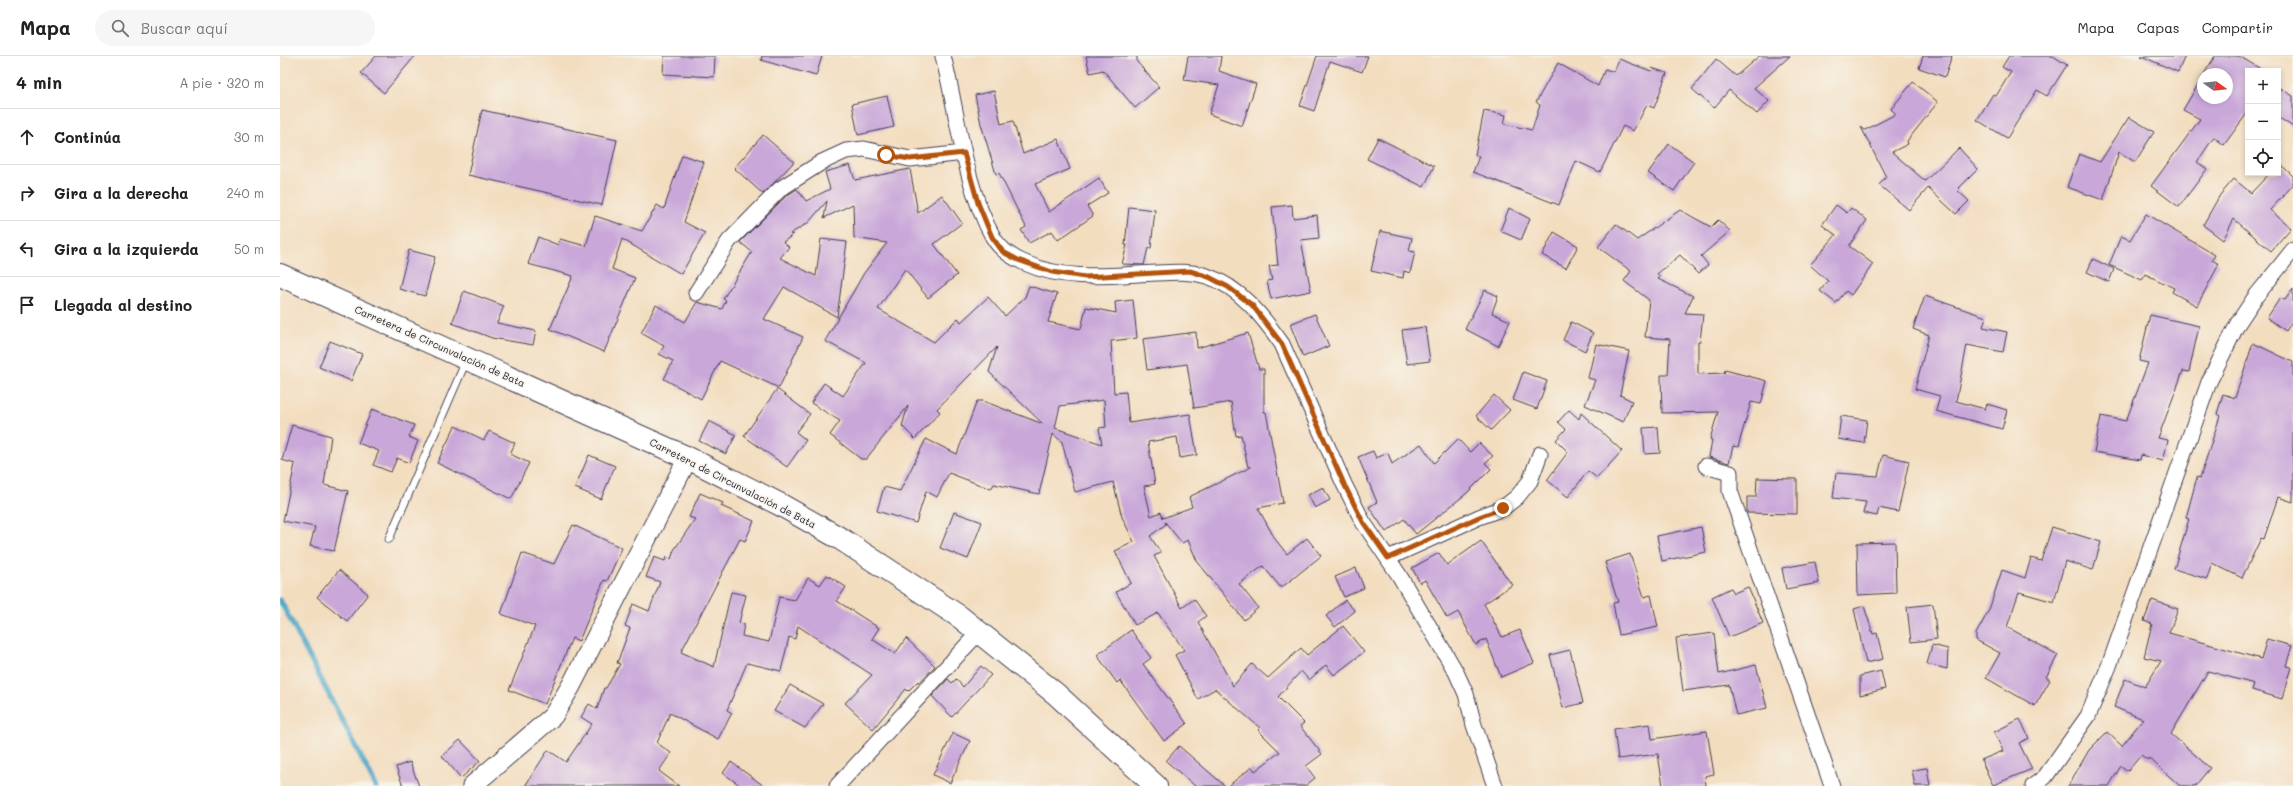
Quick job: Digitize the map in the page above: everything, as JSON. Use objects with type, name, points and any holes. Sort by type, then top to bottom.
[{"type":"main road","name":"Carretera de Circunvalación de Bata","points":[[280,275],[688,458],[781,505],[841,539],[960,617],[1056,694],[1156,786]]},
{"type":"street","points":[[943,56],[964,153],[978,203],[992,237],[1003,252],[1018,260],[1052,272],[1085,277],[1190,271],[1209,277],[1228,287],[1252,305],[1282,344],[1344,484],[1363,522],[1388,558],[1456,672],[1466,694],[1474,725],[1495,786]]},
{"type":"street","points":[[696,293],[729,241],[780,189],[822,162],[846,151],[864,149],[910,159],[964,153]]},
{"type":"street","points":[[2033,786],[2045,777],[2088,716],[2109,666],[2209,382],[2238,323],[2265,284],[2293,250]]},
{"type":"street","points":[[1388,558],[1479,517],[1503,508],[1517,497],[1530,481],[1540,454]]},
{"type":"street","points":[[472,786],[553,716],[571,686],[688,458]]},
{"type":"street","points":[[1706,466],[1730,474],[1730,491],[1832,786]]},
{"type":"street","points":[[837,786],[979,632]]},
{"type":"lane","points":[[389,539],[466,358]]},
{"type":"building","points":[[376,56],[415,56],[384,93],[361,73]]},
{"type":"building","points":[[664,56],[715,56],[714,77],[663,74]]},
{"type":"building","points":[[762,56],[822,56],[816,76],[761,60]]},
{"type":"building","points":[[1086,56],[1137,56],[1137,62],[1159,87],[1135,108],[1103,70],[1090,73]]},
{"type":"building","points":[[1188,56],[1221,56],[1219,71],[1256,84],[1242,126],[1209,114],[1219,85],[1184,80]]},
{"type":"building","points":[[1317,56],[1368,56],[1362,72],[1330,61],[1314,111],[1300,106]]},
{"type":"building","points":[[1759,56],[1790,56],[1754,88],[1769,101],[1757,114],[1729,90],[1714,108],[1692,89],[1716,59],[1736,76]]},
{"type":"building","points":[[1923,56],[1952,56],[1945,77],[1919,68]]},
{"type":"building","points":[[2009,56],[2053,56],[2067,65],[2047,96],[2037,90],[2007,138],[1977,120],[1993,94],[1996,96],[2011,72],[2002,67]]},
{"type":"building","points":[[2141,56],[2185,56],[2178,72]]},
{"type":"building","points":[[2215,56],[2239,56],[2259,68],[2245,68],[2245,116],[2224,145],[2214,137],[2197,162],[2207,169],[2179,207],[2151,186],[2200,119],[2183,110],[2197,86],[2197,104],[2233,104],[2233,68],[2208,68]]},
{"type":"building","points":[[1619,59],[1651,71],[1652,68],[1667,73],[1654,108],[1647,105],[1633,131],[1623,126],[1600,172],[1576,161],[1559,205],[1473,172],[1479,156],[1475,155],[1484,111],[1506,115],[1504,124],[1532,130],[1540,105],[1536,102],[1558,63],[1598,86],[1605,69],[1614,72]]},
{"type":"building","points":[[1913,82],[1938,102],[1907,141],[1908,144],[1892,152],[1925,181],[1959,148],[1978,169],[1957,190],[1969,201],[1956,214],[1928,188],[1909,210],[1879,185],[1886,177],[1861,127],[1865,130],[1896,114],[1891,109]]},
{"type":"building","points":[[2281,89],[2293,96],[2293,127],[2281,119]]},
{"type":"building","points":[[994,91],[1001,124],[1013,121],[1023,154],[1058,139],[1070,169],[1035,184],[1049,212],[1099,178],[1108,193],[1087,206],[1093,216],[1058,240],[1052,231],[1029,243],[1021,230],[1026,227],[999,173],[996,174],[981,124],[975,95]]},
{"type":"building","points":[[887,96],[894,127],[858,135],[852,104]]},
{"type":"building","points":[[482,110],[617,140],[602,205],[468,175]]},
{"type":"building","points":[[2129,117],[2154,132],[2135,162],[2119,152],[2103,200],[2067,187],[2079,154],[2100,162]]},
{"type":"building","points":[[763,135],[794,162],[763,194],[734,168]]},
{"type":"building","points":[[1378,138],[1434,166],[1424,187],[1367,159]]},
{"type":"building","points":[[1669,144],[1694,162],[1674,191],[1648,173]]},
{"type":"building","points":[[682,155],[704,162],[684,222],[705,233],[681,274],[622,239],[612,269],[635,278],[604,352],[550,329],[573,276],[528,264],[538,237],[558,245],[560,239],[586,246],[595,216],[642,231],[657,205],[664,209]]},
{"type":"building","points":[[850,165],[855,180],[910,169],[918,213],[942,195],[962,223],[934,244],[957,275],[928,298],[905,269],[878,309],[934,342],[958,318],[961,322],[988,297],[1005,316],[1025,297],[1029,286],[1057,294],[1048,322],[1081,329],[1086,307],[1116,313],[1115,302],[1133,300],[1137,338],[1111,341],[1114,393],[1126,392],[1129,423],[1190,414],[1197,455],[1180,458],[1177,437],[1148,442],[1155,484],[1144,486],[1151,516],[1161,512],[1163,518],[1192,507],[1189,497],[1251,467],[1248,467],[1241,435],[1236,436],[1231,402],[1194,408],[1187,364],[1147,370],[1143,339],[1196,332],[1197,348],[1248,333],[1259,369],[1264,369],[1264,412],[1266,412],[1283,503],[1258,508],[1275,539],[1287,554],[1307,538],[1321,556],[1281,588],[1263,566],[1239,584],[1258,608],[1244,620],[1197,561],[1188,540],[1182,543],[1165,522],[1166,524],[1150,536],[1161,553],[1154,556],[1182,608],[1194,599],[1206,616],[1198,622],[1233,686],[1252,664],[1268,678],[1301,648],[1307,655],[1343,626],[1364,652],[1334,675],[1326,665],[1309,680],[1301,671],[1278,697],[1304,723],[1300,726],[1322,754],[1306,766],[1315,778],[1305,786],[1228,786],[1252,767],[1255,771],[1280,752],[1258,730],[1260,728],[1215,689],[1198,699],[1175,655],[1184,650],[1158,613],[1135,625],[1116,592],[1131,583],[1115,551],[1134,542],[1122,517],[1113,482],[1075,492],[1062,442],[1053,434],[1039,494],[994,484],[991,489],[949,473],[937,497],[926,491],[916,523],[877,511],[884,487],[900,491],[926,439],[957,454],[977,401],[983,401],[1043,424],[989,372],[997,347],[937,409],[940,412],[915,439],[902,426],[908,406],[866,459],[861,459],[830,435],[840,421],[811,403],[824,383],[843,396],[866,363],[825,341],[864,273],[887,243],[854,238],[853,204],[824,218],[827,201],[808,223],[790,234],[793,235],[783,242],[789,247],[780,258],[816,276],[821,239],[847,242],[837,317],[784,287],[764,319],[803,337],[779,388],[720,361],[701,399],[664,379],[673,361],[659,354],[664,346],[641,333],[656,305],[685,322],[697,302],[722,309],[726,300],[723,299],[752,252],[740,242],[786,196],[797,189],[806,201],[830,189],[825,172]],"holes":[[[1104,400],[1106,427],[1099,428],[1102,444],[1055,428],[1060,406]]]},
{"type":"building","points":[[2281,165],[2293,176],[2293,185],[2270,210],[2291,228],[2271,251],[2234,219],[2223,240],[2203,225],[2220,195],[2234,179],[2251,193],[2267,176],[2281,176]]},
{"type":"building","points":[[1292,205],[1293,218],[1317,215],[1319,238],[1301,240],[1311,291],[1271,299],[1267,281],[1272,280],[1269,266],[1278,265],[1272,207]]},
{"type":"building","points":[[1836,205],[1847,213],[1851,208],[1867,220],[1849,246],[1873,264],[1851,295],[1846,291],[1836,303],[1820,291],[1828,281],[1810,265],[1836,235],[1822,225]]},
{"type":"building","points":[[1129,207],[1155,210],[1151,248],[1148,248],[1144,265],[1122,264],[1127,245],[1125,245]]},
{"type":"building","points":[[1509,208],[1530,219],[1521,240],[1500,231]]},
{"type":"building","points":[[1680,210],[1711,227],[1718,220],[1730,231],[1701,256],[1708,265],[1698,274],[1680,255],[1657,274],[1660,277],[1658,279],[1693,296],[1685,313],[1703,314],[1700,342],[1698,342],[1698,374],[1724,373],[1725,370],[1767,381],[1761,404],[1751,402],[1738,447],[1733,446],[1729,463],[1709,457],[1712,440],[1710,439],[1718,412],[1662,413],[1661,375],[1668,375],[1670,339],[1645,337],[1649,300],[1624,281],[1631,271],[1598,247],[1616,224],[1637,240]]},
{"type":"building","points":[[2146,214],[2215,255],[2212,260],[2219,264],[2197,306],[2172,292],[2174,288],[2145,274],[2142,280],[2109,265],[2121,236],[2130,240]]},
{"type":"building","points":[[1380,231],[1412,238],[1409,251],[1415,252],[1410,273],[1404,271],[1403,278],[1371,271]]},
{"type":"building","points":[[1554,232],[1578,246],[1566,268],[1542,255]]},
{"type":"building","points":[[409,250],[435,257],[425,296],[399,289]]},
{"type":"building","points":[[2093,259],[2114,269],[2109,282],[2087,272]]},
{"type":"building","points":[[2293,289],[2293,320],[2286,331],[2267,318],[2280,298],[2285,300]]},
{"type":"building","points":[[1485,290],[1498,296],[1492,313],[1510,321],[1498,346],[1465,329]]},
{"type":"building","points":[[464,291],[504,306],[497,323],[536,331],[533,345],[492,338],[452,323]]},
{"type":"building","points":[[1925,296],[1986,317],[1983,327],[2007,332],[2003,352],[1967,345],[1956,401],[1985,409],[1987,404],[2007,410],[2002,429],[1936,411],[1940,396],[1915,389],[1929,335],[1913,329]]},
{"type":"building","points":[[1315,314],[1329,346],[1303,357],[1290,324]]},
{"type":"building","points":[[2150,315],[2199,326],[2189,372],[2183,371],[2158,438],[2168,440],[2163,461],[2141,455],[2140,460],[2094,452],[2101,416],[2126,421],[2148,363],[2139,361]]},
{"type":"building","points":[[1571,322],[1593,333],[1585,351],[1563,340]]},
{"type":"building","points":[[1425,327],[1430,361],[1407,364],[1402,330]]},
{"type":"building","points":[[330,341],[362,354],[351,381],[319,367]]},
{"type":"building","points":[[2253,343],[2293,362],[2293,502],[2278,497],[2264,539],[2261,538],[2242,578],[2212,563],[2207,579],[2174,569],[2189,519],[2186,518],[2197,477],[2200,478],[2220,416],[2217,414],[2223,394],[2235,398]]},
{"type":"building","points":[[1596,344],[1629,351],[1620,395],[1632,401],[1623,422],[1585,405],[1595,380],[1588,378]]},
{"type":"building","points":[[1523,372],[1547,381],[1537,409],[1513,400]]},
{"type":"building","points":[[777,389],[810,414],[796,432],[806,440],[787,467],[744,436]]},
{"type":"building","points":[[1494,395],[1510,410],[1491,430],[1476,416]]},
{"type":"building","points":[[372,409],[414,425],[409,437],[418,441],[409,463],[397,458],[391,472],[373,465],[379,451],[358,443]]},
{"type":"building","points":[[1569,410],[1579,419],[1581,413],[1622,451],[1597,478],[1588,471],[1568,497],[1547,480],[1568,452],[1556,440],[1566,429],[1558,422]]},
{"type":"building","points":[[1841,416],[1867,420],[1864,443],[1838,439]]},
{"type":"building","points":[[709,421],[736,435],[726,454],[699,441]]},
{"type":"building","points":[[292,425],[331,436],[324,485],[348,491],[334,551],[310,546],[315,527],[283,521],[295,464],[282,460]]},
{"type":"building","points":[[455,426],[484,440],[489,431],[515,443],[510,454],[529,463],[511,499],[437,463]]},
{"type":"building","points":[[1658,427],[1660,453],[1645,454],[1643,428]]},
{"type":"building","points":[[1458,439],[1470,452],[1479,443],[1493,456],[1485,463],[1491,469],[1467,493],[1416,534],[1404,519],[1386,532],[1369,507],[1377,502],[1358,457],[1373,451],[1376,458],[1388,453],[1392,464],[1421,444],[1434,463]]},
{"type":"building","points":[[589,455],[615,466],[601,499],[575,488]]},
{"type":"building","points":[[1883,455],[1909,461],[1898,512],[1879,508],[1877,516],[1863,513],[1866,502],[1833,498],[1836,473],[1878,476]]},
{"type":"building","points":[[1757,478],[1797,479],[1797,514],[1747,513],[1747,497],[1756,497]]},
{"type":"building","points":[[1323,487],[1330,500],[1315,508],[1308,495]]},
{"type":"building","points":[[700,493],[723,503],[721,506],[754,521],[745,541],[740,539],[681,652],[714,667],[731,592],[746,595],[739,623],[744,624],[742,636],[769,642],[779,597],[795,600],[808,578],[820,585],[827,575],[846,587],[837,601],[879,628],[872,639],[895,654],[906,638],[935,666],[919,683],[918,681],[908,691],[906,689],[873,729],[845,703],[872,675],[798,626],[795,639],[789,637],[781,671],[747,663],[727,710],[732,713],[718,739],[670,713],[657,743],[671,753],[659,771],[679,786],[525,786],[548,750],[566,762],[592,724],[581,717],[589,704],[597,709],[604,688],[606,688],[620,664],[617,663],[630,628],[625,626],[633,604],[649,611],[660,582],[646,577],[654,557],[665,561],[666,557],[671,559],[674,550],[695,519],[689,517]]},
{"type":"building","points":[[954,512],[982,522],[968,559],[940,548]]},
{"type":"building","points":[[573,525],[622,548],[607,581],[604,580],[579,641],[572,638],[545,704],[509,690],[535,626],[501,614],[522,553],[554,564]]},
{"type":"building","points":[[1701,527],[1706,552],[1662,561],[1657,536]]},
{"type":"building","points":[[2052,527],[2101,542],[2093,570],[2065,561],[2054,602],[2019,592],[2007,627],[2058,655],[2046,677],[2050,680],[2035,706],[1986,678],[2000,653],[1976,640],[1976,634],[1989,610],[2002,570],[2025,578],[2031,558],[2041,561]]},
{"type":"building","points":[[1481,541],[1512,585],[1484,604],[1502,637],[1520,630],[1534,663],[1501,677],[1486,639],[1476,645],[1458,612],[1447,618],[1425,580],[1420,583],[1412,568],[1439,553],[1447,565]]},
{"type":"building","points":[[1895,542],[1896,593],[1858,595],[1857,543]]},
{"type":"building","points":[[1630,554],[1644,597],[1651,595],[1658,627],[1619,635],[1613,603],[1618,602],[1605,562]]},
{"type":"building","points":[[1815,562],[1819,583],[1786,589],[1782,568]]},
{"type":"building","points":[[1356,568],[1364,588],[1344,597],[1335,577]]},
{"type":"building","points":[[339,570],[368,594],[347,621],[317,597]]},
{"type":"building","points":[[1748,587],[1763,623],[1729,637],[1712,597],[1731,588],[1734,593]]},
{"type":"building","points":[[1345,600],[1355,611],[1335,627],[1326,616]]},
{"type":"building","points":[[2152,600],[2178,609],[2169,633],[2261,659],[2267,639],[2292,646],[2286,666],[2291,667],[2282,699],[2252,690],[2254,684],[2208,671],[2171,734],[2210,768],[2195,786],[2180,786],[2149,758],[2148,760],[2141,755],[2128,771],[2121,766],[2109,786],[2068,786],[2089,750],[2107,732],[2122,746],[2143,719],[2114,707],[2125,679],[2145,687],[2161,661],[2144,657],[2152,624],[2144,621]]},
{"type":"building","points":[[1933,604],[1937,639],[1911,642],[1907,607]]},
{"type":"building","points":[[1864,606],[1873,634],[1877,633],[1883,659],[1866,663],[1854,609]]},
{"type":"building","points":[[1131,630],[1151,658],[1143,664],[1187,724],[1164,741],[1120,680],[1117,683],[1097,655]]},
{"type":"building","points":[[1714,633],[1719,674],[1756,665],[1767,708],[1736,715],[1729,685],[1683,691],[1676,638]]},
{"type":"building","points":[[1932,645],[1948,649],[1947,669],[1927,664]]},
{"type":"building","points":[[1570,650],[1583,703],[1563,708],[1550,655]]},
{"type":"building","points":[[981,666],[991,675],[952,717],[932,696],[948,679],[952,683],[956,679],[963,687]]},
{"type":"building","points":[[1881,671],[1885,689],[1860,695],[1860,676]]},
{"type":"building","points":[[790,685],[823,704],[805,728],[774,711]]},
{"type":"building","points":[[2020,719],[2029,738],[2019,743],[2032,769],[1993,785],[1981,760],[2003,751],[1994,732]]},
{"type":"building","points":[[1650,724],[1652,739],[1707,731],[1714,774],[1705,776],[1706,786],[1663,786],[1658,754],[1618,759],[1614,729]]},
{"type":"building","points":[[953,733],[970,741],[950,783],[933,775]]},
{"type":"building","points":[[460,740],[480,761],[461,778],[442,756]]},
{"type":"building","points":[[1179,746],[1225,786],[1195,786],[1166,761]]},
{"type":"building","points":[[410,762],[419,786],[403,786],[396,767]]},
{"type":"building","points":[[731,762],[764,786],[741,786],[723,773]]},
{"type":"building","points":[[1927,768],[1930,786],[1915,786],[1912,770]]},
{"type":"waterway","points":[[280,600],[376,786]]},
{"type":"route","points":[[886,155],[910,159],[964,153],[978,203],[992,237],[1003,252],[1033,267],[1052,272],[1085,277],[1190,271],[1209,277],[1228,287],[1252,305],[1282,344],[1344,484],[1363,522],[1388,558],[1479,517],[1503,508]]}]
